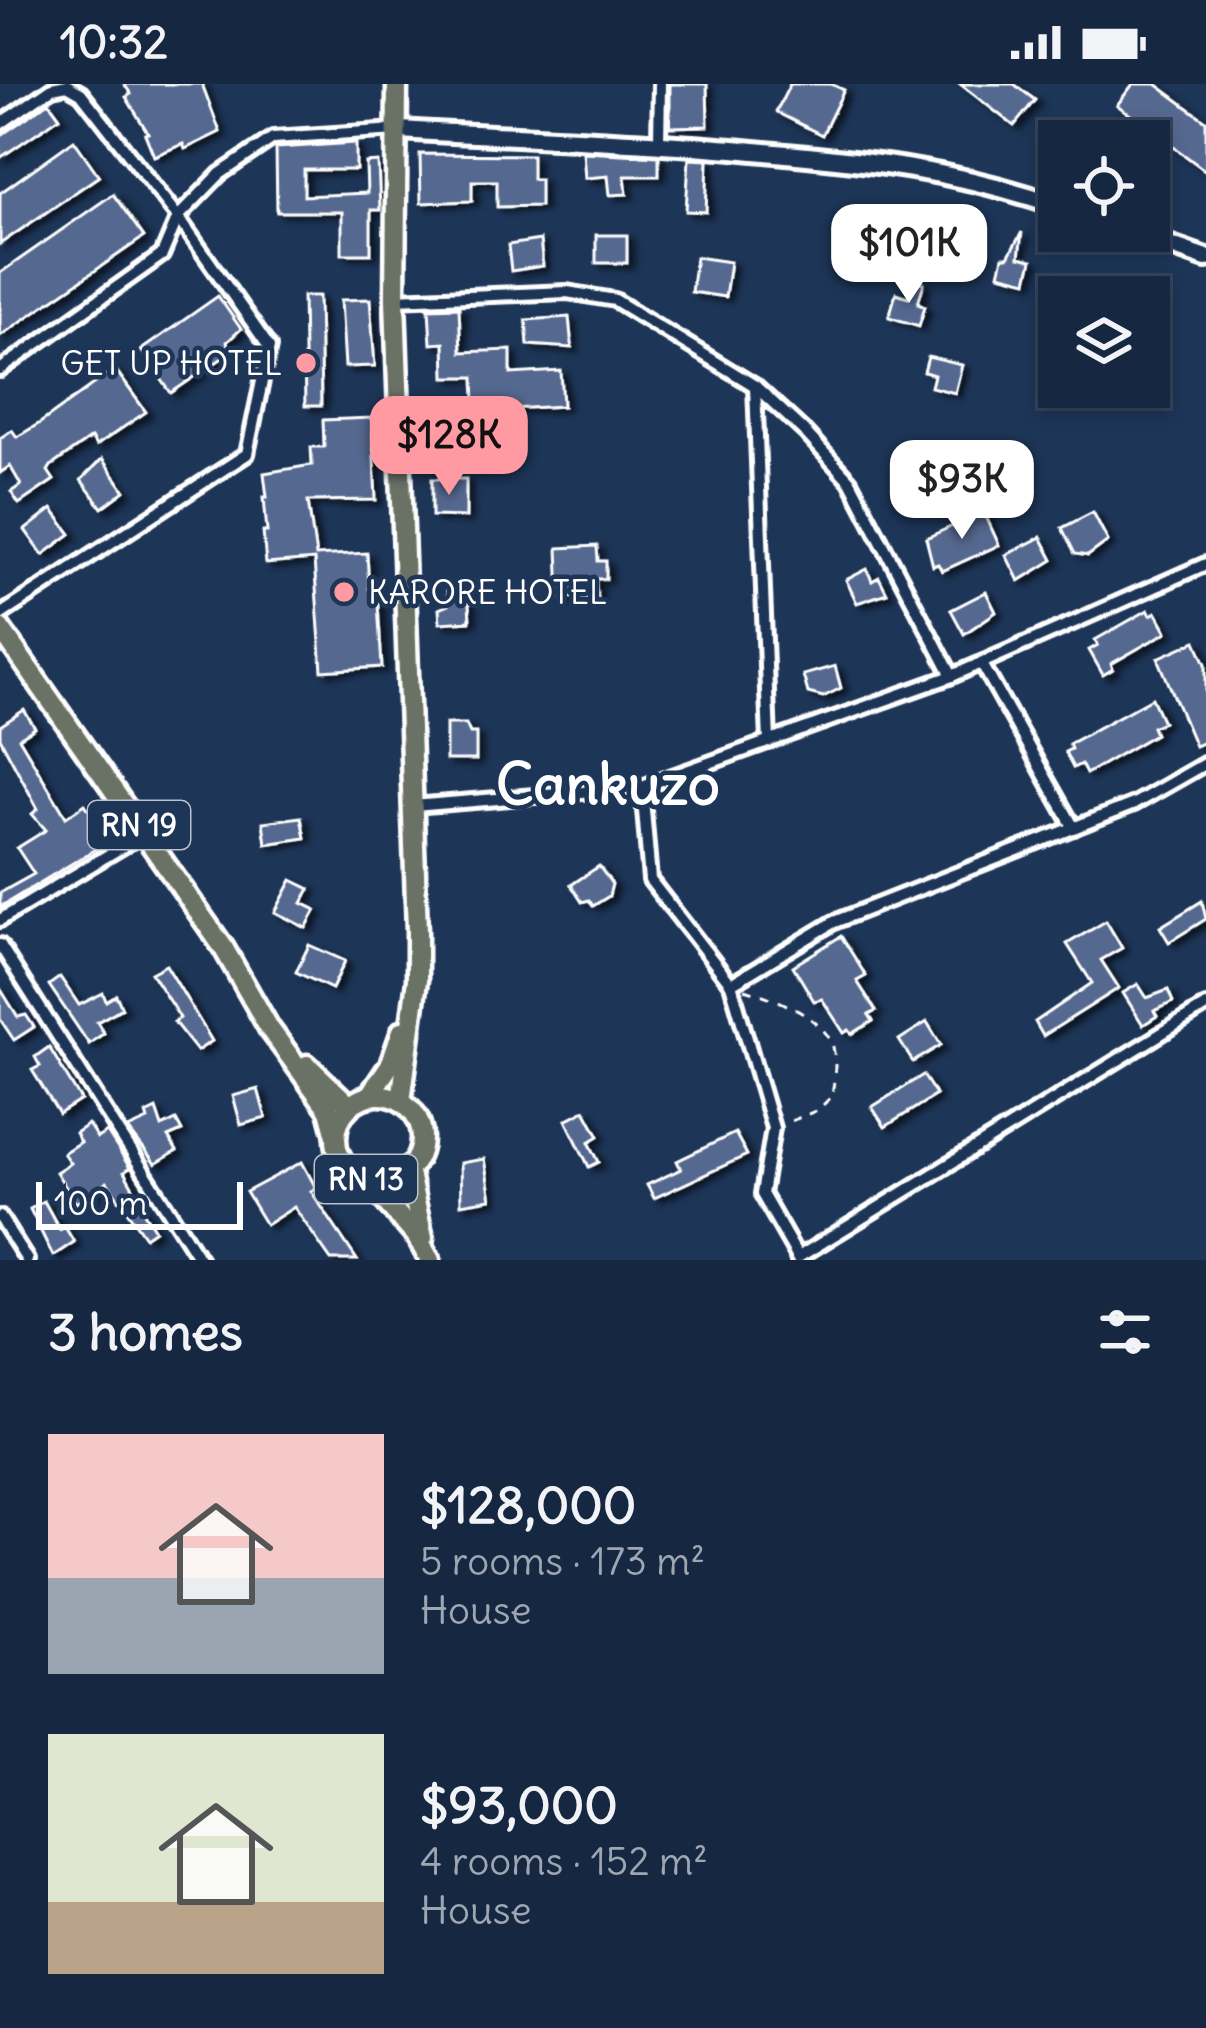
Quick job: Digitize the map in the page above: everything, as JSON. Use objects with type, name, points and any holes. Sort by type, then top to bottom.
[{"type":"main road","name":"RN 13","points":[[366,1179],[388,1180],[408,1169],[419,1150],[421,1128],[401,1101],[417,980],[394,299],[397,84]]},
{"type":"main road","points":[[398,130],[659,141],[940,171],[1038,199]]},
{"type":"main road","points":[[1170,245],[1206,258]]},
{"type":"main road","name":"RN 19","points":[[0,628],[223,947],[269,1028],[329,1109],[336,1136]]},
{"type":"main road","name":"RN 13","points":[[408,1169],[430,1260],[416,1236],[366,1179],[347,1167],[336,1136],[342,1115],[369,1096],[398,1046],[417,980]]},
{"type":"main road","name":"RN 19","points":[[269,1028],[350,1106]]},
{"type":"main road","points":[[369,1096],[401,1101]]},
{"type":"street","points":[[659,141],[660,84]]},
{"type":"street","points":[[0,124],[52,88],[67,85],[81,93],[178,217],[269,347],[247,454],[0,615]]},
{"type":"street","points":[[0,370],[162,255],[178,217],[220,174],[273,138],[398,130]]},
{"type":"street","points":[[394,299],[567,292],[615,300],[755,386],[850,482],[952,676]]},
{"type":"street","points":[[755,386],[769,742]]},
{"type":"street","points":[[413,806],[642,787],[952,676],[1206,564]]},
{"type":"street","points":[[982,664],[1074,828]]},
{"type":"street","points":[[731,984],[834,922],[1134,804],[1206,763]]},
{"type":"street","points":[[642,787],[650,880],[731,984],[773,1128],[762,1193],[796,1259],[1206,1006]]},
{"type":"street","points":[[0,920],[145,832]]},
{"type":"street","points":[[0,944],[200,1260]]},
{"type":"street","points":[[0,1217],[27,1260]]},
{"type":"path","points":[[731,984],[804,1016],[832,1041],[832,1096],[818,1110],[773,1128]]},
{"type":"building","points":[[124,84],[202,84],[220,132],[185,149],[183,144],[154,156]]},
{"type":"building","points":[[670,84],[707,84],[708,126],[670,127]]},
{"type":"building","points":[[790,84],[831,84],[844,90],[822,135],[776,112]]},
{"type":"building","points":[[960,84],[1014,84],[1035,100],[1014,126]]},
{"type":"building","points":[[1133,84],[1156,84],[1206,121],[1206,171],[1170,144],[1170,120],[1137,120],[1117,105]]},
{"type":"building","points":[[49,102],[60,117],[0,158],[0,136]]},
{"type":"building","points":[[74,140],[99,176],[0,244],[0,193]]},
{"type":"building","points":[[356,143],[356,170],[304,170],[304,196],[367,193],[366,163],[378,162],[380,210],[371,210],[371,254],[342,254],[342,212],[277,212],[276,148]]},
{"type":"building","points":[[583,152],[659,156],[659,176],[625,176],[627,194],[610,195],[608,176],[585,178]]},
{"type":"building","points":[[420,154],[532,155],[532,179],[540,179],[540,206],[497,207],[497,181],[472,181],[472,201],[421,203]]},
{"type":"building","points":[[689,159],[708,160],[706,212],[686,211]]},
{"type":"building","points":[[113,194],[144,237],[0,336],[0,273]]},
{"type":"building","points":[[914,219],[939,224],[932,257],[907,252]]},
{"type":"building","points":[[1022,232],[1019,257],[1032,260],[1027,281],[999,274],[1003,257],[1008,257]]},
{"type":"building","points":[[596,235],[627,235],[627,263],[596,263]]},
{"type":"building","points":[[540,240],[543,266],[511,271],[508,245]]},
{"type":"building","points":[[696,257],[730,262],[725,297],[691,292]]},
{"type":"building","points":[[913,280],[924,283],[918,303],[925,306],[919,326],[889,317],[896,293],[908,297]]},
{"type":"building","points":[[218,296],[241,329],[227,342],[224,357],[171,393],[141,350]]},
{"type":"building","points":[[303,296],[319,296],[321,406],[305,406]]},
{"type":"building","points":[[370,299],[375,366],[345,367],[341,300]]},
{"type":"building","points":[[459,307],[461,352],[511,350],[511,374],[561,371],[563,406],[512,409],[512,436],[455,438],[454,424],[442,424],[442,403],[475,402],[474,377],[445,377],[444,343],[431,344],[429,308]]},
{"type":"building","points":[[569,317],[572,348],[528,345],[526,320]]},
{"type":"building","points":[[928,357],[962,365],[955,393],[931,387],[934,375],[924,372]]},
{"type":"building","points":[[115,369],[146,412],[96,446],[91,438],[51,466],[48,471],[54,480],[19,504],[11,492],[21,485],[10,466],[0,473],[0,438],[12,430],[17,437]]},
{"type":"building","points":[[372,418],[376,500],[308,501],[316,556],[367,553],[369,588],[377,588],[382,667],[322,671],[314,560],[266,564],[264,473],[312,465],[311,447],[324,447],[323,420]]},
{"type":"building","points":[[102,459],[125,491],[102,508],[81,480]]},
{"type":"building","points":[[432,479],[466,479],[466,517],[432,516]]},
{"type":"building","points":[[52,509],[71,534],[43,555],[25,530]]},
{"type":"building","points":[[984,512],[999,545],[942,571],[938,564],[933,566],[926,538]]},
{"type":"building","points":[[1093,512],[1108,541],[1088,556],[1075,554],[1062,528]]},
{"type":"building","points":[[1041,537],[1053,560],[1019,581],[1006,555]]},
{"type":"building","points":[[597,546],[598,561],[606,561],[606,579],[596,579],[597,597],[560,598],[558,548]]},
{"type":"building","points":[[867,569],[872,581],[879,577],[887,593],[857,603],[846,580]]},
{"type":"building","points":[[468,589],[470,621],[440,623],[439,609],[448,605],[447,591]]},
{"type":"building","points":[[986,592],[996,612],[964,634],[951,610]]},
{"type":"building","points":[[1148,610],[1151,615],[1156,612],[1167,632],[1111,664],[1113,669],[1103,675],[1089,650],[1098,645],[1095,640]]},
{"type":"building","points":[[1196,641],[1206,664],[1206,741],[1195,746],[1158,658]]},
{"type":"building","points":[[835,666],[841,688],[823,697],[808,693],[803,675]]},
{"type":"building","points":[[1152,698],[1163,722],[1152,727],[1155,734],[1086,774],[1081,764],[1073,768],[1065,752],[1071,749],[1069,744]]},
{"type":"building","points":[[24,710],[35,728],[19,738],[66,817],[85,804],[109,841],[0,907],[0,893],[34,874],[17,848],[46,830],[32,814],[38,809],[0,738],[0,726]]},
{"type":"building","points":[[446,724],[466,724],[470,733],[476,733],[476,760],[446,760]]},
{"type":"building","points":[[301,817],[305,838],[266,844],[263,822]]},
{"type":"building","points":[[599,866],[612,884],[609,896],[593,906],[589,900],[582,902],[571,885]]},
{"type":"building","points":[[292,880],[310,889],[302,903],[316,910],[306,928],[275,912]]},
{"type":"building","points":[[1202,901],[1206,919],[1169,942],[1160,927]]},
{"type":"building","points":[[1106,921],[1122,948],[1101,960],[1119,988],[1043,1036],[1035,1022],[1092,983],[1067,944]]},
{"type":"building","points":[[841,936],[866,976],[857,981],[876,1011],[869,1015],[873,1021],[852,1034],[844,1033],[822,999],[814,1001],[793,966]]},
{"type":"building","points":[[309,945],[345,961],[332,989],[296,972]]},
{"type":"building","points":[[166,965],[212,1041],[197,1051],[174,1022],[180,1018],[151,973]]},
{"type":"building","points":[[60,977],[79,1005],[103,993],[106,1001],[116,995],[122,1008],[97,1022],[104,1033],[89,1044],[49,985]]},
{"type":"building","points":[[1138,984],[1147,998],[1168,990],[1173,1002],[1154,1011],[1157,1016],[1143,1025],[1123,993]]},
{"type":"building","points":[[0,988],[18,1017],[26,1015],[34,1027],[14,1040],[0,1019]]},
{"type":"building","points":[[927,1022],[941,1045],[913,1062],[899,1040]]},
{"type":"building","points":[[49,1047],[81,1100],[59,1114],[32,1070],[40,1066],[35,1057]]},
{"type":"building","points":[[923,1075],[936,1095],[885,1127],[872,1107]]},
{"type":"building","points":[[258,1089],[266,1118],[241,1125],[233,1096]]},
{"type":"building","points":[[156,1109],[162,1127],[176,1120],[182,1131],[168,1137],[177,1151],[155,1164],[128,1129],[148,1120],[146,1114]]},
{"type":"building","points":[[585,1110],[599,1136],[589,1142],[599,1162],[589,1167],[566,1120]]},
{"type":"building","points":[[88,1124],[97,1138],[107,1132],[130,1168],[124,1172],[155,1230],[145,1237],[107,1182],[76,1203],[56,1172],[70,1163],[63,1153],[80,1142],[75,1133]]},
{"type":"building","points":[[735,1133],[747,1155],[654,1198],[647,1185],[681,1169],[677,1161]]},
{"type":"building","points":[[484,1159],[491,1199],[461,1204],[460,1163]]},
{"type":"building","points":[[302,1162],[316,1188],[311,1191],[357,1260],[331,1260],[294,1207],[266,1225],[246,1192]]},
{"type":"building","points":[[44,1201],[60,1230],[65,1227],[74,1242],[53,1256],[30,1209]]},
{"type":"place","name":"GET UP HOTEL","points":[[306,363]]},
{"type":"place","name":"KARORE HOTEL","points":[[344,592]]},
{"type":"district","name":"Cankuzo","points":[[608,783]]}]
